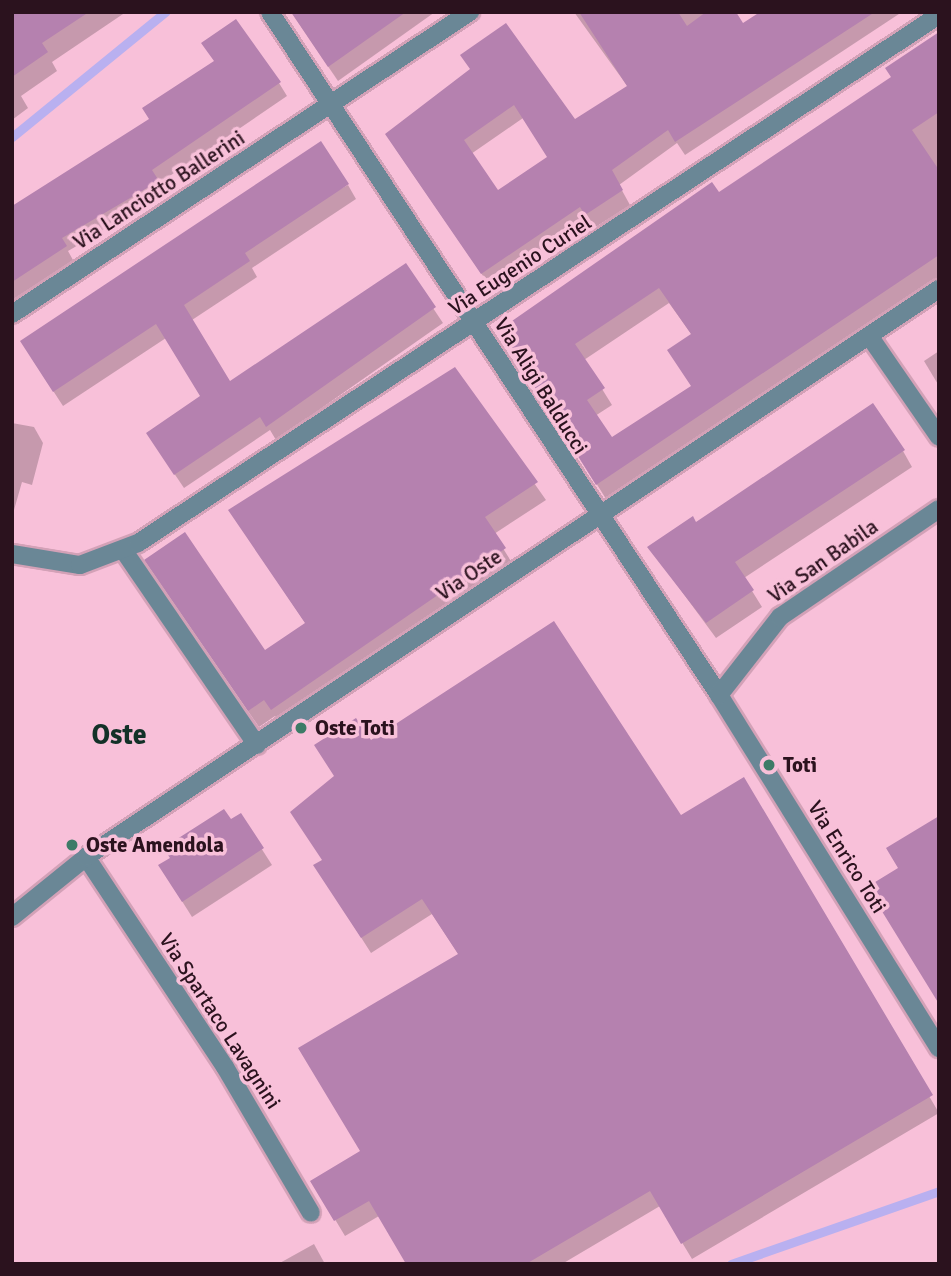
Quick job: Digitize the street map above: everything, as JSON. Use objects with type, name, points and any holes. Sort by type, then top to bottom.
[{"type":"street","name":"Via Aligi Balducci","points":[[270,12],[475,323],[598,516]]},
{"type":"street","name":"Via Lanciotto Ballerini","points":[[12,314],[470,12]]},
{"type":"street","name":"Via Eugenio Curiel","points":[[12,554],[79,565],[124,551],[475,323],[939,15]]},
{"type":"street","name":"Via Oste","points":[[12,917],[20,905],[86,857],[939,289]]},
{"type":"street","points":[[870,337],[939,437]]},
{"type":"street","name":"Via San Babila","points":[[719,695],[780,617],[939,509]]},
{"type":"street","name":"Via Enrico Toti","points":[[598,516],[719,695],[939,1048]]},
{"type":"street","points":[[124,551],[257,745]]},
{"type":"street","name":"Via Spartaco Lavagnini","points":[[86,857],[225,1067],[311,1213]]},
{"type":"building","points":[[12,12],[89,12],[42,43],[48,52],[12,77]]},
{"type":"building","points":[[291,12],[406,12],[328,67]]},
{"type":"building","points":[[579,12],[678,12],[687,26],[706,12],[736,12],[743,23],[760,12],[875,12],[675,142],[668,130],[612,170],[623,190],[585,215],[580,207],[481,274],[385,134],[470,69],[460,55],[506,23],[575,119],[627,86]],"holes":[[[514,105],[547,157],[498,190],[464,140]]]},
{"type":"building","points":[[236,19],[281,82],[152,170],[159,181],[62,238],[67,246],[12,282],[12,206],[149,119],[142,108],[214,61],[201,43]]},
{"type":"building","points":[[939,32],[939,112],[912,130],[939,170],[939,255],[596,485],[499,330],[712,182],[719,192],[891,77],[885,68]],"holes":[[[659,288],[691,334],[667,350],[691,386],[612,437],[587,400],[605,388],[575,344]]]},
{"type":"building","points":[[321,141],[349,184],[245,253],[250,261],[184,305],[230,381],[406,263],[436,307],[266,427],[260,417],[174,475],[146,433],[200,396],[156,324],[53,392],[20,341]]},
{"type":"building","points":[[455,367],[538,482],[485,517],[506,548],[271,710],[264,700],[248,711],[144,560],[185,532],[265,650],[305,623],[228,510]]},
{"type":"building","points":[[873,403],[905,450],[735,562],[754,590],[706,623],[647,547],[693,516],[696,522]]},
{"type":"building","points":[[554,621],[681,815],[744,777],[933,1095],[681,1244],[650,1191],[526,1264],[406,1264],[369,1201],[334,1221],[310,1181],[360,1151],[298,1048],[458,954],[422,899],[361,938],[313,865],[322,860],[290,812],[334,776],[314,745],[356,718],[371,740]]},
{"type":"building","points":[[224,809],[231,819],[241,813],[264,848],[182,902],[158,865],[170,858],[163,848]]},
{"type":"building","points":[[939,816],[939,1004],[867,887],[898,868],[886,848]]},
{"type":"waterway","points":[[12,137],[165,12]]},
{"type":"waterway","points":[[731,1264],[939,1191]]},
{"type":"place","name":"Oste Toti","points":[[301,728]]},
{"type":"place","name":"Toti","points":[[769,765]]},
{"type":"place","name":"Oste Amendola","points":[[72,845]]},
{"type":"district","name":"Oste","points":[[119,735]]}]
